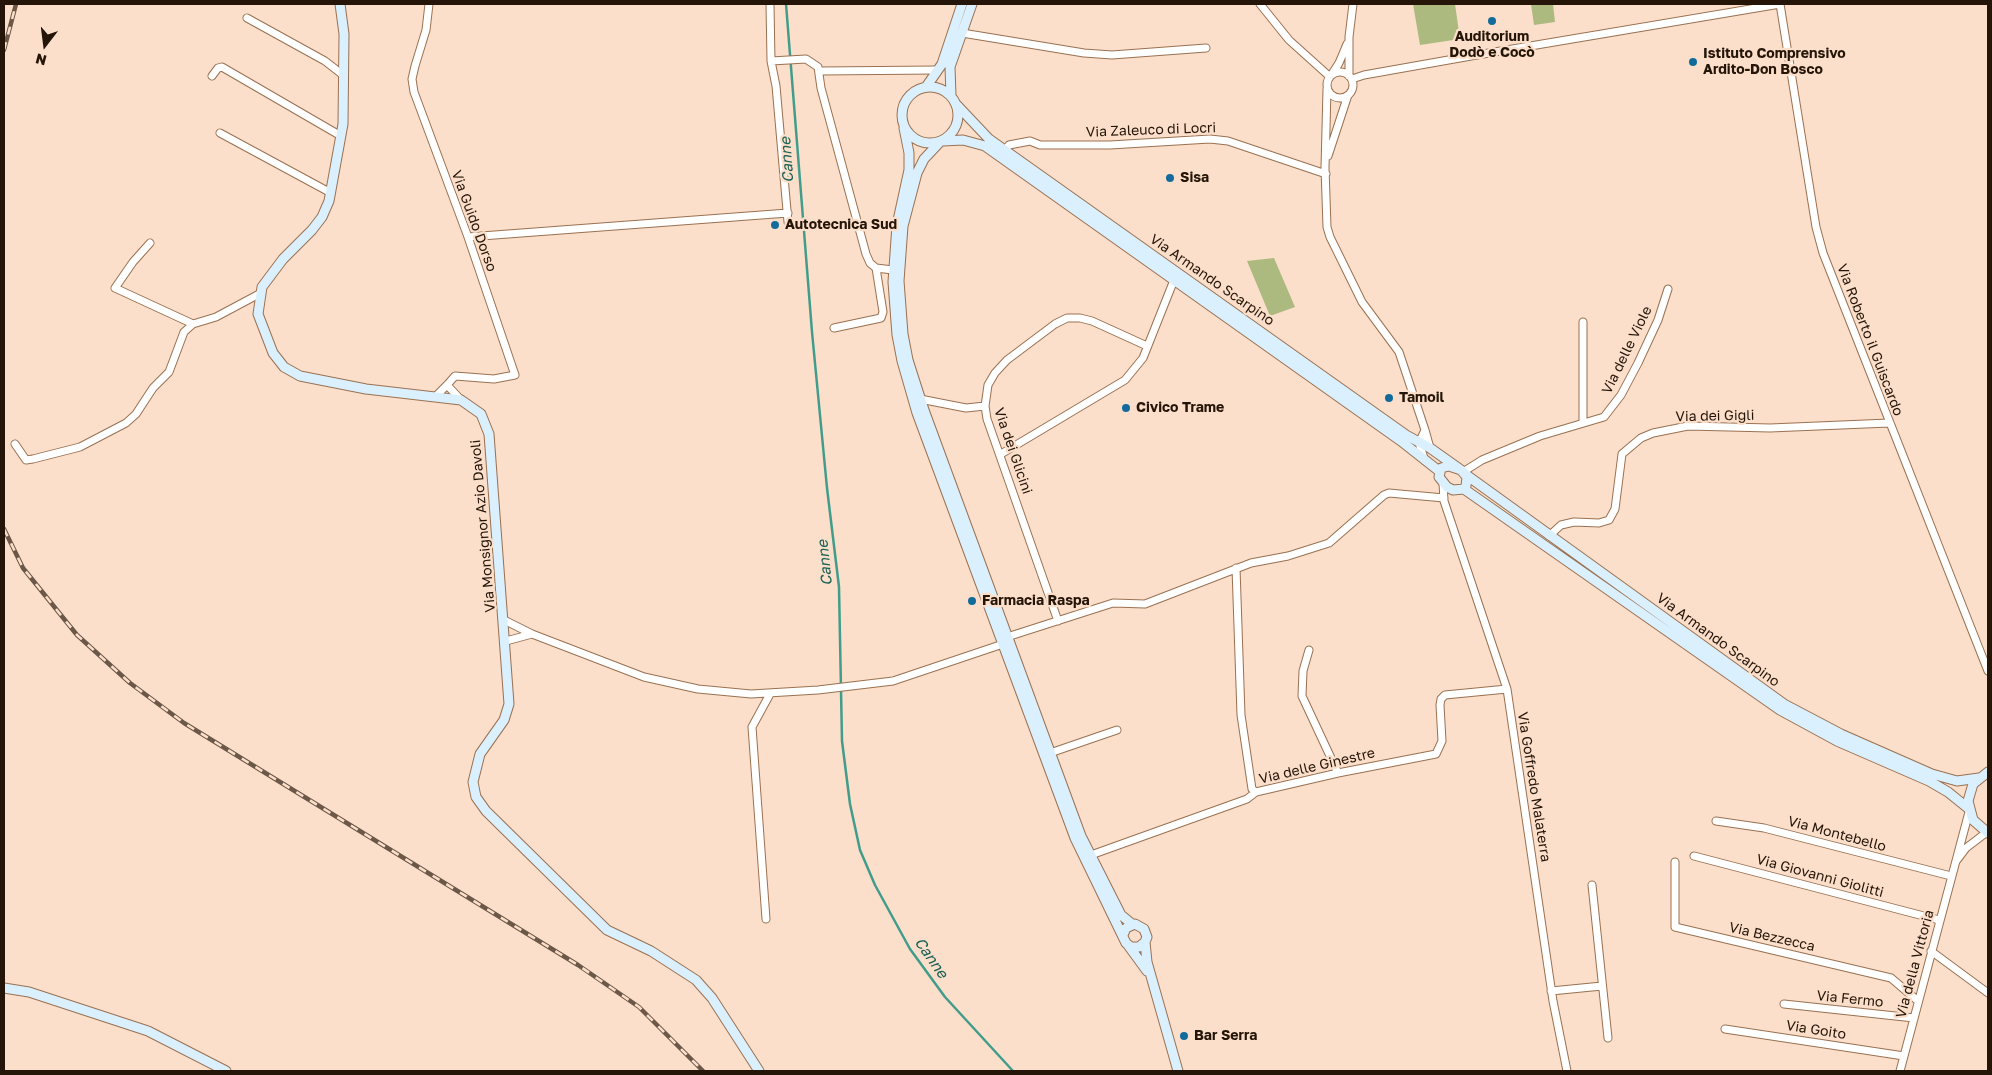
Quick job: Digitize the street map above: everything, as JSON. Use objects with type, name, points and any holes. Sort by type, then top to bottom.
[{"type":"street","name":"Via Monsignor Azio Davoli","points":[[340,4],[344,34],[341,136],[331,193],[322,216],[262,287],[258,314],[273,353],[284,367],[300,376],[366,389],[461,400],[481,414],[489,434],[506,641],[508,712],[480,754],[473,782],[480,803],[607,930],[651,951],[696,980],[712,998],[759,1071]]},
{"type":"street","name":"Via Guido Dorso","points":[[429,4],[426,30],[415,66],[414,92],[468,237],[515,375],[494,380],[455,376],[447,385]]},
{"type":"street","points":[[770,4],[772,26],[771,61],[776,86],[788,222]]},
{"type":"street","points":[[926,87],[942,64],[962,4]]},
{"type":"street","points":[[972,4],[950,67],[953,99],[958,120],[955,129],[924,159],[917,173],[903,226],[900,255],[903,334],[920,399],[1075,838],[1128,945],[1150,975]]},
{"type":"street","points":[[1260,4],[1289,40],[1331,75]]},
{"type":"street","points":[[1326,171],[1348,95],[1352,88],[1349,37],[1353,4]]},
{"type":"street","points":[[1331,75],[1339,71],[1351,78],[1780,4]]},
{"type":"street","name":"Via Roberto il Guiscardo","points":[[1780,4],[1821,244],[1834,286],[1988,671]]},
{"type":"street","points":[[247,18],[325,62],[343,75]]},
{"type":"street","points":[[962,33],[1084,53],[1112,55],[1206,48]]},
{"type":"street","points":[[1349,37],[1339,63],[1326,83],[1327,227],[1330,237],[1362,302],[1399,352],[1430,448]]},
{"type":"street","points":[[771,61],[806,59],[814,63],[819,71],[821,88],[866,254],[870,264],[876,268],[893,270]]},
{"type":"street","points":[[212,76],[218,68],[222,67],[341,136]]},
{"type":"street","points":[[819,71],[938,70]]},
{"type":"street","points":[[953,99],[944,90],[926,87],[917,90],[904,102],[901,120],[909,153],[908,170],[896,225],[893,270],[897,335],[909,386],[1081,836],[1121,914],[1132,924],[1140,925],[1144,929],[1147,937],[1144,952],[1178,1071]]},
{"type":"street","points":[[1327,90],[1336,97],[1348,95]]},
{"type":"street","name":"Via Armando Scarpino","points":[[953,99],[989,139],[1419,443],[1430,448],[1549,536],[1784,704],[1805,716],[1946,779],[1957,781],[1983,775]]},
{"type":"street","points":[[904,128],[916,140],[932,144],[941,142]]},
{"type":"street","points":[[220,134],[331,193]]},
{"type":"street","name":"Via Zaleuco di Locri","points":[[1005,150],[1009,145],[1030,141],[1040,144],[1110,145],[1210,139],[1228,141],[1326,171]]},
{"type":"street","name":"Via Armando Scarpino","points":[[941,142],[963,140],[985,146],[1401,441],[1439,471]]},
{"type":"street","points":[[468,237],[788,213]]},
{"type":"street","points":[[150,243],[133,262],[115,288],[193,324]]},
{"type":"street","points":[[834,328],[881,318],[884,312],[876,268]]},
{"type":"street","points":[[1001,454],[1125,380],[1143,358],[1174,280]]},
{"type":"street","name":"Via delle Viole","points":[[1462,471],[1517,445],[1604,417],[1621,396],[1658,320],[1668,289]]},
{"type":"street","points":[[15,444],[26,460],[33,459],[80,447],[126,423],[136,414],[153,388],[169,372],[184,332],[193,324],[216,317],[261,292]]},
{"type":"street","name":"Via dei Glicini","points":[[1058,621],[985,406],[988,385],[995,373],[1009,359],[1055,324],[1066,318],[1080,318],[1092,321],[1148,346]]},
{"type":"street","points":[[1583,322],[1583,423]]},
{"type":"street","points":[[435,397],[447,385],[461,400]]},
{"type":"street","points":[[920,399],[966,408],[985,406]]},
{"type":"street","name":"Via dei Gigli","points":[[1549,536],[1561,525],[1574,522],[1599,523],[1609,520],[1615,509],[1622,454],[1641,438],[1653,433],[1688,426],[1770,428],[1889,423]]},
{"type":"street","points":[[1425,430],[1419,443],[1425,461]]},
{"type":"street","points":[[1449,466],[1462,471],[1468,481],[1464,489],[1453,490],[1443,483],[1439,471],[1441,468],[1449,466]]},
{"type":"street","name":"Via Goffredo Malaterra","points":[[1443,483],[1444,498],[1507,689],[1552,991],[1568,1071]]},
{"type":"street","name":"Via Armando Scarpino","points":[[1464,489],[1780,710],[1838,741],[1929,781],[1948,792],[1969,810],[1973,820],[1988,832]]},
{"type":"street","name":"Via Goffredo Malaterra","points":[[1450,513],[1449,502],[1453,490]]},
{"type":"street","points":[[504,620],[532,634],[606,664],[659,681],[698,689],[770,694],[868,685],[893,681],[930,670],[1005,640],[1114,603],[1145,604],[1250,563],[1288,556],[1329,543],[1384,495],[1389,493],[1444,498]]},
{"type":"street","points":[[1236,568],[1241,715],[1252,789],[1256,792]]},
{"type":"street","points":[[506,641],[532,634]]},
{"type":"street","points":[[1309,650],[1301,679],[1302,696],[1338,772]]},
{"type":"street","name":"Via delle Ginestre","points":[[1090,855],[1247,799],[1256,792],[1338,772],[1436,754],[1442,741],[1440,705],[1445,695],[1507,689]]},
{"type":"street","points":[[766,919],[752,727],[770,694]]},
{"type":"street","points":[[1050,753],[1118,730]]},
{"type":"street","points":[[1969,810],[1970,792],[1988,765]]},
{"type":"street","name":"Via della Vittoria","points":[[1900,1071],[1969,810]]},
{"type":"street","name":"Via Montebello","points":[[1716,821],[1764,828],[1951,876]]},
{"type":"street","name":"Via della Vittoria","points":[[1954,864],[1966,848],[1988,832]]},
{"type":"street","name":"Via Giovanni Giolitti","points":[[1694,856],[1939,920]]},
{"type":"street","name":"Via Bezzecca","points":[[1675,862],[1675,926],[1891,978],[1918,1001]]},
{"type":"street","points":[[1592,885],[1608,1038]]},
{"type":"street","points":[[1123,935],[1126,928],[1132,924]]},
{"type":"street","points":[[1128,945],[1139,947],[1145,942]]},
{"type":"street","points":[[1931,952],[1988,993]]},
{"type":"street","points":[[1552,991],[1602,986]]},
{"type":"street","points":[[4,988],[29,992],[148,1031],[226,1071]]},
{"type":"street","name":"Via Fermo","points":[[1784,1004],[1914,1018]]},
{"type":"street","name":"Via Goito","points":[[1724,1029],[1904,1056]]},
{"type":"green space","points":[[1413,4],[1455,4],[1460,39],[1420,45]]},
{"type":"green space","points":[[1531,4],[1553,4],[1555,22],[1534,25]]},
{"type":"green space","points":[[1274,258],[1295,307],[1270,316],[1247,261]]},
{"type":"waterway","name":"Canne","points":[[786,4],[812,332],[827,488],[839,587],[842,741],[850,804],[860,850],[875,885],[910,949],[945,997],[1013,1071]]},
{"type":"railway","points":[[4,50],[16,4]]},
{"type":"railway","points":[[4,529],[23,568],[77,635],[130,683],[184,723],[578,965],[639,1007],[703,1071]]},
{"type":"place","name":"Auditorium Dodò e Cocò","points":[[1492,21]]},
{"type":"place","name":"Istituto Comprensivo Ardito-Don Bosco","points":[[1693,62]]},
{"type":"place","name":"Sisa","points":[[1170,178]]},
{"type":"place","name":"Autotecnica Sud","points":[[775,225]]},
{"type":"place","name":"Tamoil","points":[[1389,398]]},
{"type":"place","name":"Civico Trame","points":[[1126,408]]},
{"type":"place","name":"Farmacia Raspa","points":[[972,601]]},
{"type":"place","name":"Bar Serra","points":[[1184,1036]]}]
